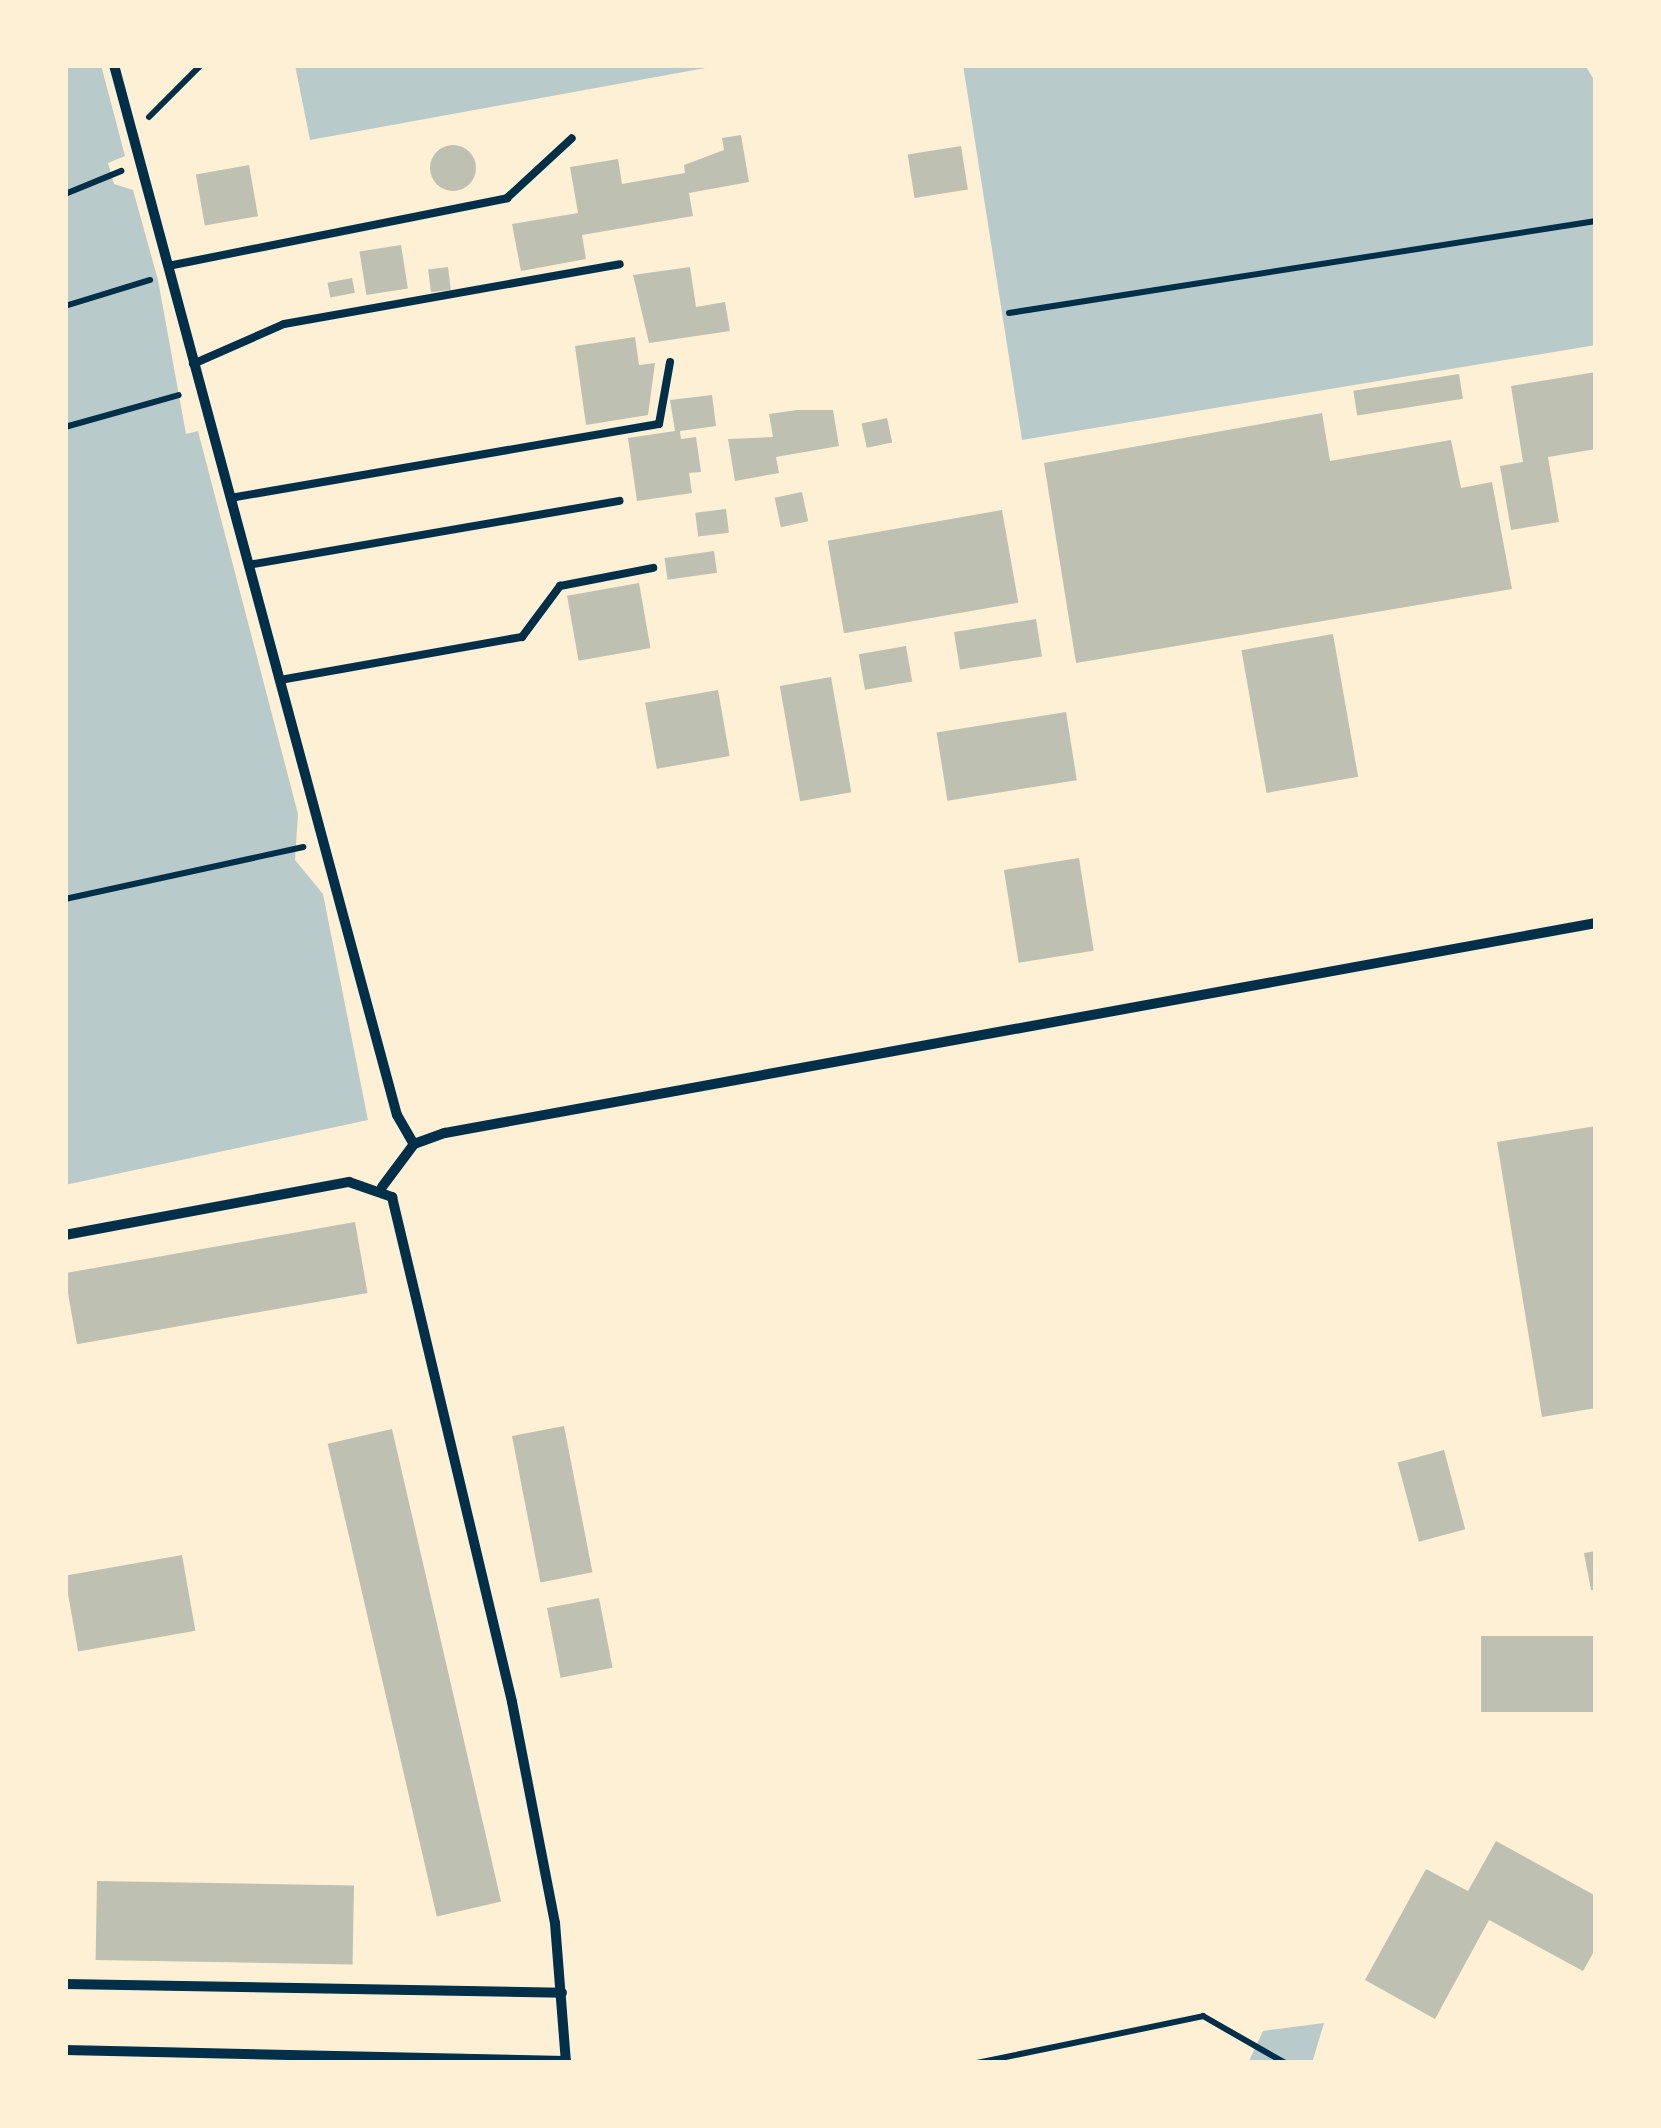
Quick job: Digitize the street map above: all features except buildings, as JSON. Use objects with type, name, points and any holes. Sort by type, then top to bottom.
[{"type":"street","points":[[114,65],[397,1114],[414,1144]]},
{"type":"street","points":[[382,1187],[414,1144],[1596,922]]},
{"type":"street","points":[[65,1235],[349,1182],[382,1187],[398,1210],[512,1702],[562,1993],[566,2062],[65,2050]]},
{"type":"street","points":[[65,1984],[562,1993]]},
{"type":"lane","points":[[170,270],[507,198],[572,138]]},
{"type":"lane","points":[[193,364],[284,324],[620,264]]},
{"type":"lane","points":[[230,498],[659,424],[670,362]]},
{"type":"lane","points":[[248,565],[620,501]]},
{"type":"lane","points":[[280,680],[522,637],[560,586],[653,568]]},
{"type":"path","points":[[132,128],[201,65]]},
{"type":"path","points":[[65,194],[141,162]]},
{"type":"path","points":[[1009,313],[1596,221]]},
{"type":"path","points":[[65,306],[170,270]]},
{"type":"path","points":[[65,427],[199,390]]},
{"type":"path","points":[[65,899],[324,842]]},
{"type":"path","points":[[977,2063],[1203,2016],[1285,2063]]},
{"type":"shaded area","points":[[65,65],[101,65],[125,156],[108,163],[114,184],[133,190],[158,280],[186,434],[198,431],[298,814],[295,860],[323,894],[368,1120],[65,1185]]},
{"type":"shaded area","points":[[295,65],[722,65],[310,140]]},
{"type":"shaded area","points":[[963,65],[1585,65],[1596,83],[1596,345],[1022,440]]},
{"type":"shaded area","points":[[1324,2023],[1312,2063],[1248,2063],[1263,2031]]}]
